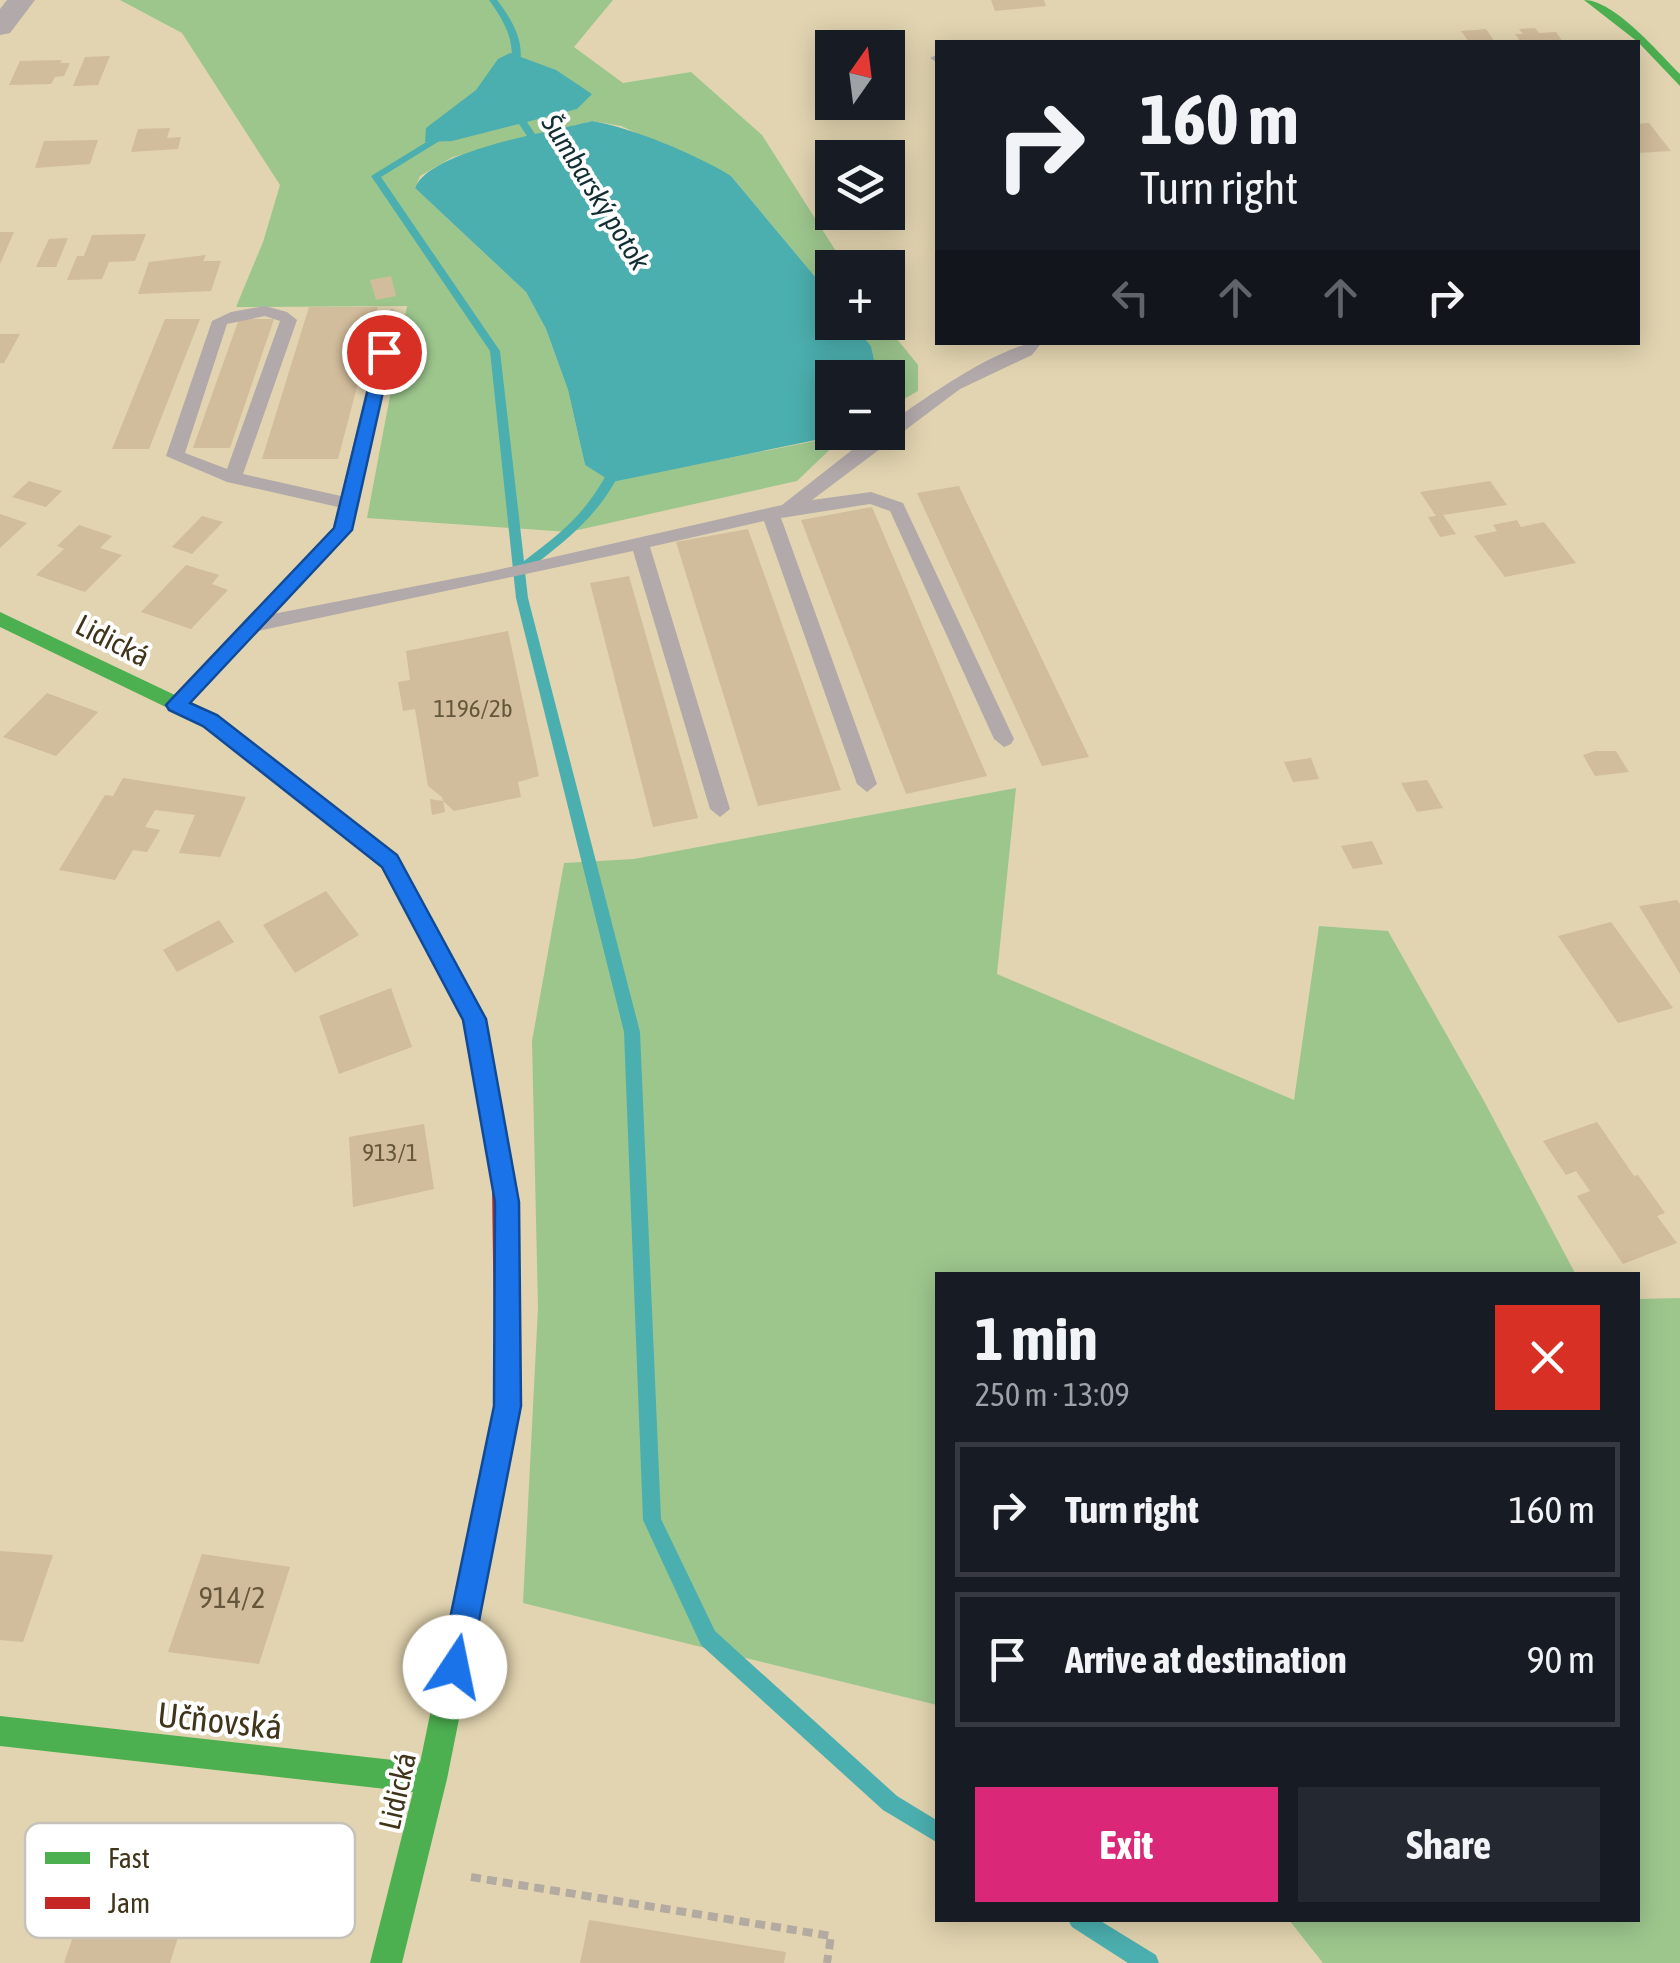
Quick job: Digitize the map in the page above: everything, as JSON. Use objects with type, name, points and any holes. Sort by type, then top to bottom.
[{"type":"street","points":[[0,27],[21,0]]},
{"type":"street","points":[[1590,0],[1638,40]]},
{"type":"street","points":[[1640,41],[1680,82]]},
{"type":"street","name":"Lidická","points":[[0,619],[210,720],[389,861],[474,1019],[507,1202],[508,1406],[432,1779],[386,1963]]},
{"type":"street","name":"Učňovská","points":[[0,1730],[432,1779]]},
{"type":"lane","points":[[233,478],[289,320],[282,314],[262,312],[220,321],[175,456],[233,478],[349,504]]},
{"type":"lane","points":[[176,705],[342,530],[392,314]]},
{"type":"lane","points":[[905,420],[954,386],[1026,352],[1032,345]]},
{"type":"lane","points":[[779,512],[863,450]]},
{"type":"lane","points":[[252,625],[488,578],[779,512],[872,498],[897,507],[1004,739]]},
{"type":"lane","points":[[779,512],[867,784]]},
{"type":"lane","points":[[640,543],[720,809]]},
{"type":"path","points":[[410,1867],[831,1936],[827,1963]]},
{"type":"green space","points":[[120,0],[613,0],[574,47],[623,83],[691,72],[762,135],[815,218],[815,230],[822,230],[835,250],[815,250],[815,277],[731,176],[621,126],[592,121],[453,157],[420,176],[415,188],[526,292],[546,329],[568,390],[585,465],[612,481],[815,441],[815,450],[829,450],[797,481],[569,532],[367,518],[407,306],[236,307],[263,242],[280,185],[182,33]]},
{"type":"green space","points":[[866,340],[898,340],[918,365],[918,391],[905,398],[905,360],[874,360]]},
{"type":"green space","points":[[1016,788],[997,974],[1294,1100],[1319,926],[1388,931],[1574,1272],[935,1272],[935,1705],[523,1603],[538,1308],[532,1041],[564,863],[634,859]]},
{"type":"green space","points":[[1680,1298],[1680,1963],[1323,1963],[1291,1922],[1640,1922],[1640,1299]]},
{"type":"water","points":[[510,53],[556,70],[592,94],[577,109],[452,141],[425,142],[426,128],[476,90],[498,59]]},
{"type":"water","points":[[592,121],[663,143],[731,176],[815,277],[815,340],[866,340],[871,346],[874,360],[815,360],[815,440],[612,482],[585,465],[568,390],[546,329],[526,292],[415,188],[425,175],[443,163],[522,137]]},
{"type":"building","points":[[991,0],[1044,0],[1046,6],[995,11]]},
{"type":"building","points":[[1486,29],[1494,40],[1468,40],[1461,31]]},
{"type":"building","points":[[1519,29],[1556,32],[1562,40],[1520,40],[1515,34],[1523,34]]},
{"type":"building","points":[[110,56],[98,85],[73,86],[85,57]]},
{"type":"building","points":[[62,60],[60,63],[70,63],[64,76],[55,77],[51,84],[9,85],[20,61]]},
{"type":"building","points":[[1649,123],[1671,151],[1640,153],[1640,124]]},
{"type":"building","points":[[170,128],[167,138],[181,137],[178,149],[131,152],[138,129]]},
{"type":"building","points":[[98,140],[90,164],[35,168],[44,141]]},
{"type":"building","points":[[0,232],[14,232],[0,264]]},
{"type":"building","points":[[146,234],[135,261],[109,262],[102,279],[67,280],[77,256],[84,256],[92,235]]},
{"type":"building","points":[[68,238],[56,267],[36,267],[49,239]]},
{"type":"building","points":[[206,255],[203,261],[221,261],[211,291],[138,294],[149,262]]},
{"type":"building","points":[[391,276],[396,296],[376,300],[370,280]]},
{"type":"building","points":[[309,307],[378,307],[338,459],[262,459]]},
{"type":"building","points":[[165,319],[200,319],[149,449],[112,449]]},
{"type":"building","points":[[239,319],[274,319],[230,448],[193,448]]},
{"type":"building","points":[[0,334],[20,334],[4,363],[0,363]]},
{"type":"building","points":[[29,481],[62,491],[46,507],[12,497]]},
{"type":"building","points":[[1490,481],[1507,505],[1443,515],[1456,534],[1440,537],[1428,517],[1436,516],[1420,492]]},
{"type":"building","points":[[959,486],[1089,757],[1042,766],[917,493]]},
{"type":"building","points":[[872,507],[987,776],[906,794],[801,520]]},
{"type":"building","points":[[0,514],[27,523],[0,548]]},
{"type":"building","points":[[202,516],[223,522],[192,554],[172,547]]},
{"type":"building","points":[[1517,520],[1521,527],[1544,522],[1576,563],[1505,577],[1474,536],[1497,531],[1493,525]]},
{"type":"building","points":[[79,525],[112,536],[100,548],[122,555],[85,592],[36,575],[64,549],[57,546]]},
{"type":"building","points":[[748,529],[841,790],[758,806],[676,542]]},
{"type":"building","points":[[186,565],[219,575],[212,584],[228,590],[191,629],[141,612]]},
{"type":"building","points":[[629,576],[698,818],[653,827],[590,583]]},
{"type":"building","points":[[508,631],[539,776],[518,782],[521,797],[454,811],[428,786],[415,709],[403,711],[398,682],[410,680],[406,651]]},
{"type":"building","points":[[47,693],[98,712],[56,756],[3,737]]},
{"type":"building","points":[[1616,751],[1629,772],[1595,776],[1583,755]]},
{"type":"building","points":[[1311,758],[1319,779],[1293,782],[1284,762]]},
{"type":"building","points":[[123,778],[246,797],[220,857],[179,853],[195,815],[155,810],[145,827],[160,830],[147,852],[133,850],[115,880],[59,870],[105,795],[113,796]]},
{"type":"building","points":[[1427,780],[1443,808],[1417,812],[1401,783]]},
{"type":"building","points":[[430,799],[443,801],[445,812],[432,815]]},
{"type":"building","points":[[1372,841],[1383,864],[1353,869],[1341,846]]},
{"type":"building","points":[[326,891],[359,935],[295,973],[263,925]]},
{"type":"building","points":[[1677,900],[1680,904],[1680,974],[1639,906]]},
{"type":"building","points":[[219,920],[234,942],[177,972],[163,950]]},
{"type":"building","points":[[1611,922],[1673,1008],[1618,1023],[1558,936]]},
{"type":"building","points":[[391,988],[412,1047],[339,1074],[319,1016]]},
{"type":"building","points":[[1597,1122],[1665,1213],[1657,1216],[1677,1243],[1623,1264],[1577,1196],[1590,1191],[1576,1171],[1566,1175],[1543,1141]]},
{"type":"building","points":[[424,1124],[434,1189],[353,1207],[349,1137]]},
{"type":"building","points":[[0,1551],[53,1555],[23,1642],[0,1640]]},
{"type":"building","points":[[202,1554],[290,1567],[259,1664],[168,1652]]},
{"type":"building","points":[[589,1920],[786,1952],[784,1963],[580,1963]]},
{"type":"building","points":[[73,1938],[178,1938],[170,1963],[64,1963]]},
{"type":"waterway","points":[[493,0],[515,36],[518,55],[513,77]]},
{"type":"waterway","name":"Šumbarský potok","points":[[514,109],[542,152]]},
{"type":"waterway","points":[[449,132],[376,176],[495,351],[519,571]]},
{"type":"waterway","name":"Šumbarský potok","points":[[519,571],[590,511],[618,463]]},
{"type":"waterway","points":[[519,571],[522,598],[632,1032],[652,1520],[708,1638],[890,1803],[935,1831]]},
{"type":"waterway","points":[[1082,1922],[1148,1963]]},
{"type":"traffic: fast","points":[[1590,0],[1638,40]]},
{"type":"traffic: fast","points":[[1640,41],[1680,82]]},
{"type":"traffic: fast","points":[[0,619],[210,720],[389,861],[474,1019],[504,1186]]},
{"type":"traffic: fast","points":[[386,1963],[432,1779],[499,1449]]},
{"type":"traffic: fast","points":[[0,1731],[432,1779]]},
{"type":"traffic: jam","points":[[499,1449],[508,1407],[504,1186]]},
{"type":"route","points":[[384,352],[342,530],[176,705],[210,720],[389,861],[474,1019],[507,1202],[508,1406],[455,1667]]}]
